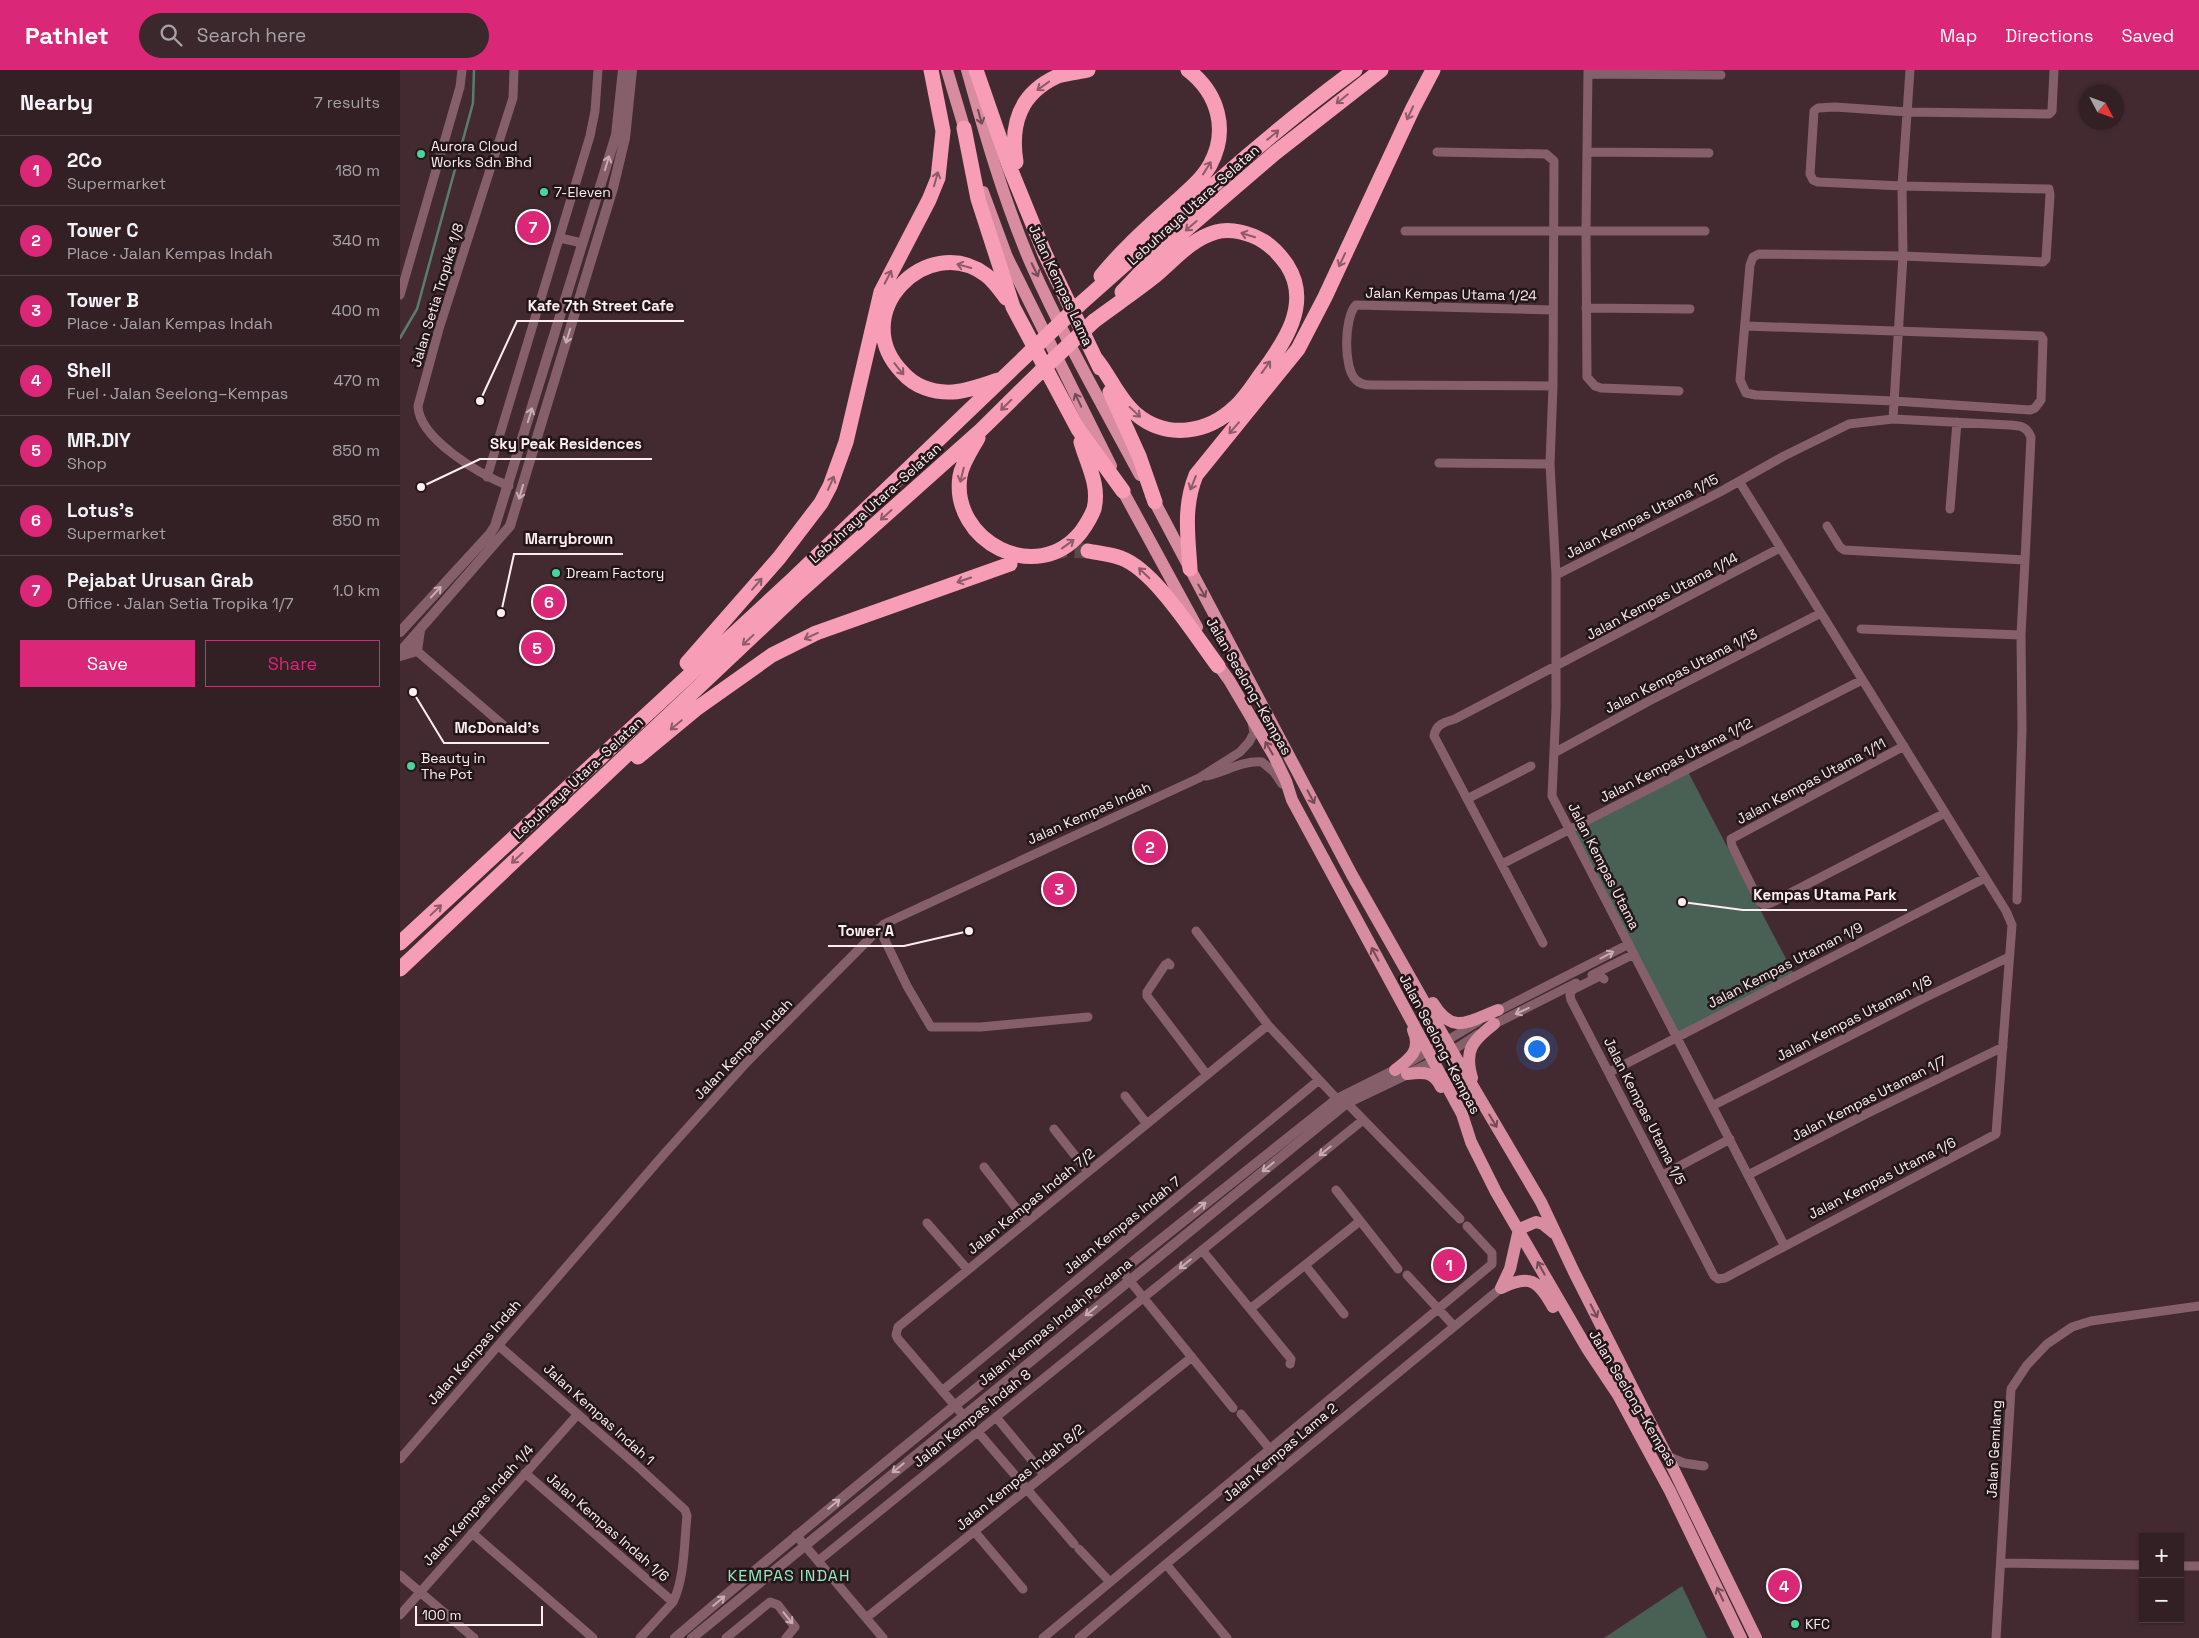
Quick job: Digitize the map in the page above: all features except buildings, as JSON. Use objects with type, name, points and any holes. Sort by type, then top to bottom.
[{"type":"highway","points":[[646,713],[779,558],[821,503],[830,486],[846,442],[881,292],[930,200],[938,178],[942,131],[931,70]]},
{"type":"highway","points":[[976,70],[1010,168],[1045,254],[1096,359],[1139,456],[1155,502]]},
{"type":"highway","points":[[1045,254],[1018,177],[1013,142],[1015,126],[1020,111],[1028,98],[1042,85],[1059,76],[1088,70]]},
{"type":"highway","points":[[1079,305],[1118,255],[1201,178],[1210,164],[1220,134],[1216,106],[1210,92],[1188,70]]},
{"type":"highway","name":"Lebuhraya Utara–Selatan","points":[[400,943],[646,713],[793,579],[1079,305],[1255,151],[1324,93],[1355,70]]},
{"type":"highway","name":"Lebuhraya Utara–Selatan","points":[[400,969],[796,595],[981,430],[1094,321],[1162,252],[1275,153],[1381,70]]},
{"type":"highway","points":[[1190,569],[1187,506],[1189,492],[1196,475],[1298,349],[1433,70]]},
{"type":"highway","points":[[964,128],[978,199],[1014,306],[1078,429],[1123,491]]},
{"type":"highway","points":[[1094,321],[1144,285],[1187,247],[1203,237],[1217,232],[1242,233],[1255,236],[1268,244],[1281,256],[1291,272],[1296,291],[1297,310],[1289,331],[1278,350],[1237,406],[1220,420],[1203,428],[1183,432],[1166,429],[1136,414],[1096,359]]},
{"type":"highway","points":[[1001,379],[955,392],[936,391],[921,386],[908,379],[890,356],[884,340],[883,322],[888,304],[896,289],[909,277],[922,269],[941,264],[957,263],[985,274],[1014,306]]},
{"type":"highway","points":[[981,430],[960,474],[960,494],[969,520],[974,529],[985,540],[1002,550],[1016,555],[1041,557],[1055,553],[1073,541],[1086,525],[1094,509],[1095,494],[1092,470],[1083,450],[1078,429]]},
{"type":"highway","points":[[1088,551],[1122,558],[1140,569],[1164,594],[1218,666]]},
{"type":"highway","points":[[553,824],[696,709],[772,655],[816,633],[1010,564]]},
{"type":"main road","points":[[947,70],[985,197],[1007,257],[1123,491]]},
{"type":"main road","name":"Jalan Kempas Lama","points":[[967,70],[988,147],[1032,264],[1082,366],[1155,502]]},
{"type":"main road","name":"Jalan Seelong–Kempas","points":[[1123,491],[1218,666],[1229,680],[1274,756],[1292,800],[1462,1114],[1471,1142],[1496,1192],[1588,1350],[1618,1395],[1670,1491],[1741,1638]]},
{"type":"main road","name":"Jalan Seelong–Kempas","points":[[1155,502],[1352,875],[1449,1046],[1541,1202],[1756,1638]]},
{"type":"main road","points":[[1352,875],[1388,922],[1422,986],[1437,1011],[1448,1022],[1462,1023],[1498,1010]]},
{"type":"main road","points":[[1387,976],[1417,1042],[1414,1053],[1401,1072]]},
{"type":"main road","points":[[1479,1097],[1470,1070],[1469,1055],[1471,1047],[1478,1036],[1494,1024]]},
{"type":"main road","points":[[1401,1072],[1424,1072],[1437,1078],[1471,1142]]},
{"type":"main road","points":[[1501,1288],[1510,1269],[1519,1229],[1536,1222],[1550,1228],[1557,1236]]},
{"type":"main road","points":[[1501,1288],[1523,1280],[1536,1283],[1556,1313],[1588,1350]]},
{"type":"street","points":[[401,290],[460,87],[462,70]]},
{"type":"street","name":"Jalan Setia Tropika 1/8","points":[[509,486],[487,477],[451,453],[419,417],[418,406],[440,329],[513,98],[514,70]]},
{"type":"street","points":[[487,477],[590,136],[595,111],[598,70]]},
{"type":"street","points":[[403,647],[400,628],[413,618],[490,534],[495,526],[509,486],[616,135],[623,70]]},
{"type":"street","points":[[403,647],[510,526],[613,188],[625,138],[632,70]]},
{"type":"street","points":[[1893,419],[1903,256],[1902,186],[1910,70]]},
{"type":"street","points":[[1745,326],[2041,336],[2043,339],[2041,400],[2035,408],[2030,410],[1746,393],[1740,380],[1750,265],[1753,257],[1766,252],[2043,262],[2046,259],[2049,189],[1818,182],[1813,180],[1810,174],[1814,111],[1818,108],[1908,112],[2050,114],[2052,111],[2054,70]]},
{"type":"street","points":[[1679,391],[1601,388],[1590,382],[1586,370],[1588,72],[1721,75]]},
{"type":"street","name":"Jalan Kempas Utama","points":[[1437,152],[1546,154],[1554,161],[1553,386],[1550,464],[1556,575],[1552,796],[1784,1245]]},
{"type":"street","points":[[1588,152],[1709,153]]},
{"type":"street","points":[[560,238],[582,243],[592,240],[600,227]]},
{"type":"street","points":[[1405,231],[1705,231]]},
{"type":"street","points":[[582,243],[588,252],[587,273]]},
{"type":"street","name":"Jalan Kempas Utama 1/24","points":[[1553,310],[1356,305],[1349,316],[1347,360],[1348,368],[1356,380],[1371,386],[1553,386]]},
{"type":"street","points":[[1586,308],[1690,309]]},
{"type":"street","name":"Jalan Kempas Utama 1/15","points":[[1556,575],[1849,424],[1893,419],[2024,426],[2031,437],[2026,560]]},
{"type":"street","points":[[1950,509],[1957,422]]},
{"type":"street","points":[[1439,463],[1550,464]]},
{"type":"street","points":[[1739,482],[2006,912],[2012,925],[2003,1046]]},
{"type":"street","points":[[1827,526],[1840,548],[1844,550],[2026,560],[2022,635],[2022,729],[2017,900]]},
{"type":"street","name":"Jalan Kempas Utama 1/14","points":[[1468,799],[1434,736],[1435,731],[1441,724],[1455,719],[1780,548]]},
{"type":"street","name":"Jalan Kempas Utama 1/13","points":[[1554,753],[1649,701],[1821,613]]},
{"type":"street","points":[[417,651],[417,638],[420,629]]},
{"type":"street","points":[[1861,629],[2022,635]]},
{"type":"street","points":[[403,647],[417,651],[509,730]]},
{"type":"street","points":[[403,647],[417,651]]},
{"type":"street","name":"Jalan Kempas Utama 1/12","points":[[1502,864],[1862,680]]},
{"type":"street","points":[[1199,778],[1232,758],[1249,742],[1254,730],[1248,712]]},
{"type":"street","name":"Jalan Kempas Utama 1/11","points":[[1904,746],[1731,840],[1732,846],[1759,901],[1764,905],[1945,813]]},
{"type":"street","points":[[1199,778],[1220,774],[1244,762],[1262,762],[1274,772],[1292,800]]},
{"type":"street","points":[[1531,766],[1468,799],[1543,943]]},
{"type":"street","name":"Jalan Kempas Indah","points":[[400,1459],[664,1153],[740,1070],[879,928],[978,878],[1199,778]]},
{"type":"street","name":"Jalan Kempas Utaman 1/9","points":[[1610,1072],[1985,878]]},
{"type":"street","points":[[879,928],[907,986],[932,1026],[981,1027],[1088,1017]]},
{"type":"street","points":[[1196,931],[1268,1025],[1319,1080],[1363,1120],[1460,1219]]},
{"type":"street","points":[[1449,1046],[1498,1010],[1629,944]]},
{"type":"street","points":[[1342,1101],[1449,1046],[1550,998],[1634,954]]},
{"type":"street","name":"Jalan Kempas Utaman 1/8","points":[[1712,1106],[2009,956]]},
{"type":"street","points":[[1170,965],[1168,963],[1165,965],[1147,992],[1147,996],[1207,1075]]},
{"type":"street","name":"Jalan Kempas Utama 1/5","points":[[1604,978],[1600,976],[1572,990],[1570,995],[1714,1276]]},
{"type":"street","name":"Jalan Kempas Indah 7/2","points":[[963,1415],[898,1339],[896,1331],[898,1327],[1268,1025]]},
{"type":"street","name":"Jalan Kempas Utama 1/6","points":[[1714,1276],[1718,1279],[1725,1278],[1784,1245],[1994,1137],[1998,1130],[2003,1046]]},
{"type":"street","name":"Jalan Kempas Utaman 1/7","points":[[1748,1175],[2003,1046]]},
{"type":"street","name":"Jalan Kempas Indah 7","points":[[942,1390],[1319,1080]]},
{"type":"street","points":[[1125,1096],[1147,1124]]},
{"type":"street","name":"Jalan Kempas Indah Perdana","points":[[681,1636],[796,1535],[954,1405],[1121,1270],[1342,1101]]},
{"type":"street","name":"Jalan Kempas Indah Perdana","points":[[692,1638],[804,1544],[1129,1280],[1342,1101]]},
{"type":"street","name":"Jalan Kempas Indah 8","points":[[818,1561],[1363,1120]]},
{"type":"street","points":[[1054,1129],[1088,1172]]},
{"type":"street","points":[[1663,1175],[1730,1139]]},
{"type":"street","points":[[984,1167],[1027,1222]]},
{"type":"street","points":[[1336,1190],[1398,1269]]},
{"type":"street","points":[[1250,1309],[1360,1221]]},
{"type":"street","points":[[927,1223],[968,1270]]},
{"type":"street","points":[[1044,1638],[1492,1264],[1492,1253],[1467,1226]]},
{"type":"street","points":[[1202,1250],[1291,1359],[1290,1364]]},
{"type":"street","points":[[1304,1265],[1344,1314]]},
{"type":"street","points":[[1121,1270],[1233,1408]]},
{"type":"street","points":[[1407,1275],[1454,1326]]},
{"type":"street","name":"Jalan Kempas Lama 2","points":[[1079,1638],[1284,1466],[1501,1288]]},
{"type":"street","name":"Jalan Gemlang","points":[[1996,1638],[2011,1389],[2027,1365],[2047,1344],[2072,1327],[2092,1322],[2199,1306]]},
{"type":"street","name":"Jalan Kempas Indah 1","points":[[499,1346],[680,1505],[687,1516],[682,1563],[677,1595],[674,1602]]},
{"type":"street","name":"Jalan Kempas Indah 8/2","points":[[866,1618],[1192,1357]]},
{"type":"street","name":"Jalan Kempas Indah 1/4","points":[[400,1615],[578,1414]]},
{"type":"street","points":[[1241,1414],[1284,1466]]},
{"type":"street","points":[[996,1417],[1044,1475]]},
{"type":"street","points":[[978,1432],[1110,1582]]},
{"type":"street","points":[[1667,1456],[1684,1463],[1704,1466]]},
{"type":"street","name":"Jalan Kempas Indah 1/6","points":[[525,1473],[674,1602]]},
{"type":"street","points":[[974,1531],[1023,1589]]},
{"type":"street","points":[[472,1533],[593,1638]]},
{"type":"street","points":[[796,1535],[883,1638]]},
{"type":"street","points":[[2002,1563],[2139,1565]]},
{"type":"street","points":[[1166,1564],[1227,1638]]},
{"type":"street","points":[[2184,1566],[2199,1566]]},
{"type":"street","points":[[400,1575],[474,1638]]},
{"type":"street","points":[[640,1638],[674,1602]]},
{"type":"street","points":[[726,1638],[770,1602],[778,1605],[795,1627],[786,1638]]},
{"type":"green space","points":[[1687,770],[1795,976],[1677,1037],[1569,829]]},
{"type":"green space","points":[[1682,1586],[1707,1638],[1604,1638]]},
{"type":"waterway","points":[[400,338],[417,309],[473,103],[474,70]]},
{"type":"tunnel","points":[[1052,553],[1066,550],[1088,551]]},
{"type":"place","name":"Aurora Cloud Works Sdn Bhd","points":[[421,154]]},
{"type":"place","name":"7-Eleven","points":[[544,192]]},
{"type":"place","name":"Pejabat Urusan Grab","points":[[533,227]]},
{"type":"place","name":"Kafe 7th Street Cafe","points":[[480,401]]},
{"type":"place","name":"Sky Peak Residences","points":[[421,487]]},
{"type":"place","name":"Dream Factory","points":[[556,573]]},
{"type":"place","name":"Lotus's","points":[[549,602]]},
{"type":"place","name":"Marrybrown","points":[[501,613]]},
{"type":"place","name":"MR.DIY","points":[[537,648]]},
{"type":"place","name":"McDonald's","points":[[413,692]]},
{"type":"place","name":"Beauty in The Pot","points":[[411,766]]},
{"type":"place","name":"Tower C","points":[[1150,847]]},
{"type":"place","name":"Tower B","points":[[1059,889]]},
{"type":"place","name":"Kempas Utama Park","points":[[1682,902]]},
{"type":"place","name":"Tower A","points":[[969,931]]},
{"type":"place","name":"2Co","points":[[1449,1265]]},
{"type":"place","name":"Shell","points":[[1784,1586]]},
{"type":"place","name":"KFC","points":[[1795,1624]]},
{"type":"district","name":"KEMPAS INDAH","points":[[789,1575]]}]
